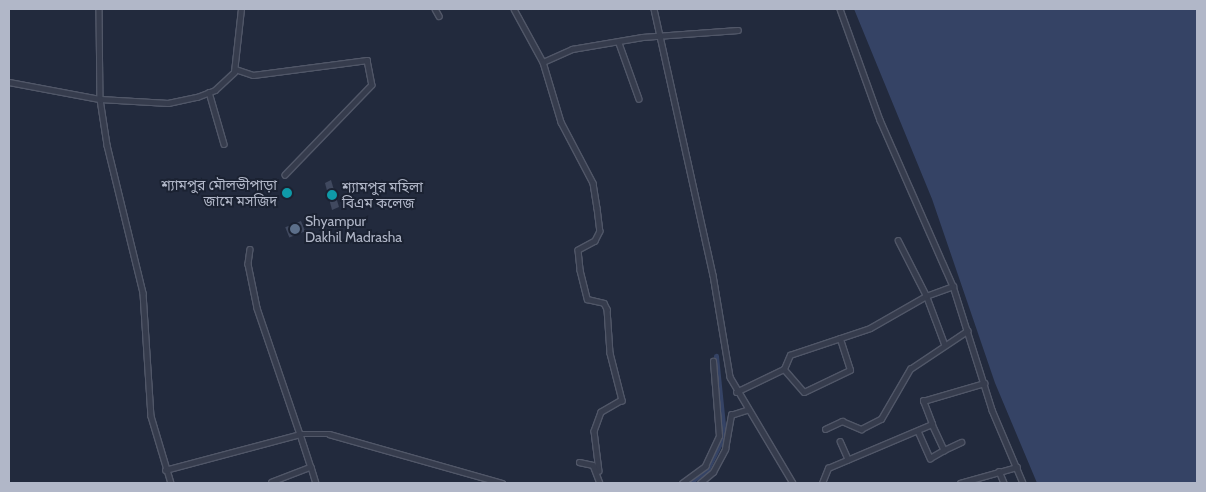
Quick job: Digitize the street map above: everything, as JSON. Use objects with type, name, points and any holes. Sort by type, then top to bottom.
[{"type":"street","points":[[99,9],[100,99],[130,252],[143,293],[151,416],[165,470],[171,483]]},
{"type":"street","points":[[9,82],[100,99],[168,103],[209,92],[235,69],[241,9]]},
{"type":"street","points":[[435,9],[439,16]]},
{"type":"street","points":[[514,9],[543,62],[561,122],[593,183],[600,231],[595,241],[578,250],[580,270],[587,299],[604,303],[607,309],[610,353],[622,400],[601,412],[594,431],[600,483]]},
{"type":"street","points":[[654,9],[736,392],[793,483]]},
{"type":"street","points":[[840,9],[880,120],[953,286],[984,383],[1023,483]]},
{"type":"street","points":[[543,62],[572,49],[619,43],[642,36],[660,38],[738,30]]},
{"type":"street","points":[[619,43],[639,99]]},
{"type":"street","points":[[235,69],[253,74],[284,72],[367,60],[372,85],[285,176]]},
{"type":"street","points":[[209,92],[224,144]]},
{"type":"street","points":[[898,241],[926,296],[944,344]]},
{"type":"street","points":[[250,249],[252,260],[248,264],[257,308],[316,483]]},
{"type":"street","points":[[736,392],[784,370],[790,355],[840,339],[926,296],[953,286]]},
{"type":"street","points":[[825,429],[842,421],[861,429],[881,419],[910,369],[944,344],[967,331]]},
{"type":"street","points":[[784,370],[804,392],[850,370],[840,339]]},
{"type":"street","points":[[682,483],[705,466],[719,436],[713,361]]},
{"type":"street","points":[[944,450],[923,401],[984,383]]},
{"type":"street","points":[[700,483],[713,472],[725,449],[731,415],[746,410]]},
{"type":"street","points":[[822,483],[828,468],[932,424]]},
{"type":"street","points":[[918,431],[930,458],[961,442]]},
{"type":"street","points":[[165,470],[300,434],[329,434],[502,483]]},
{"type":"street","points":[[840,441],[848,458]]},
{"type":"street","points":[[579,462],[599,471]]},
{"type":"street","points":[[272,482],[311,467]]},
{"type":"street","points":[[960,483],[1017,467]]},
{"type":"street","points":[[999,471],[1004,483]]},
{"type":"water","points":[[854,9],[1197,9],[1197,483],[1037,483],[995,383],[932,199]]},
{"type":"building","name":"শ্যামপুর মহিলা বিএম কলেজ","points":[[331,180],[339,207],[332,210],[325,183]]},
{"type":"building","name":"Shyampur Dakhil Madrasha","points":[[301,221],[305,231],[289,238],[285,227]]},
{"type":"waterway","points":[[689,483],[707,470],[724,435],[716,356]]},
{"type":"place","name":"শ্যামপুর মৌলভীপাড়া জামে মসজিদ","points":[[287,193]]},
{"type":"place","name":"শ্যামপুর মহিলা বিএম কলেজ","points":[[332,195]]},
{"type":"place","name":"Shyampur Dakhil Madrasha","points":[[295,229]]}]
